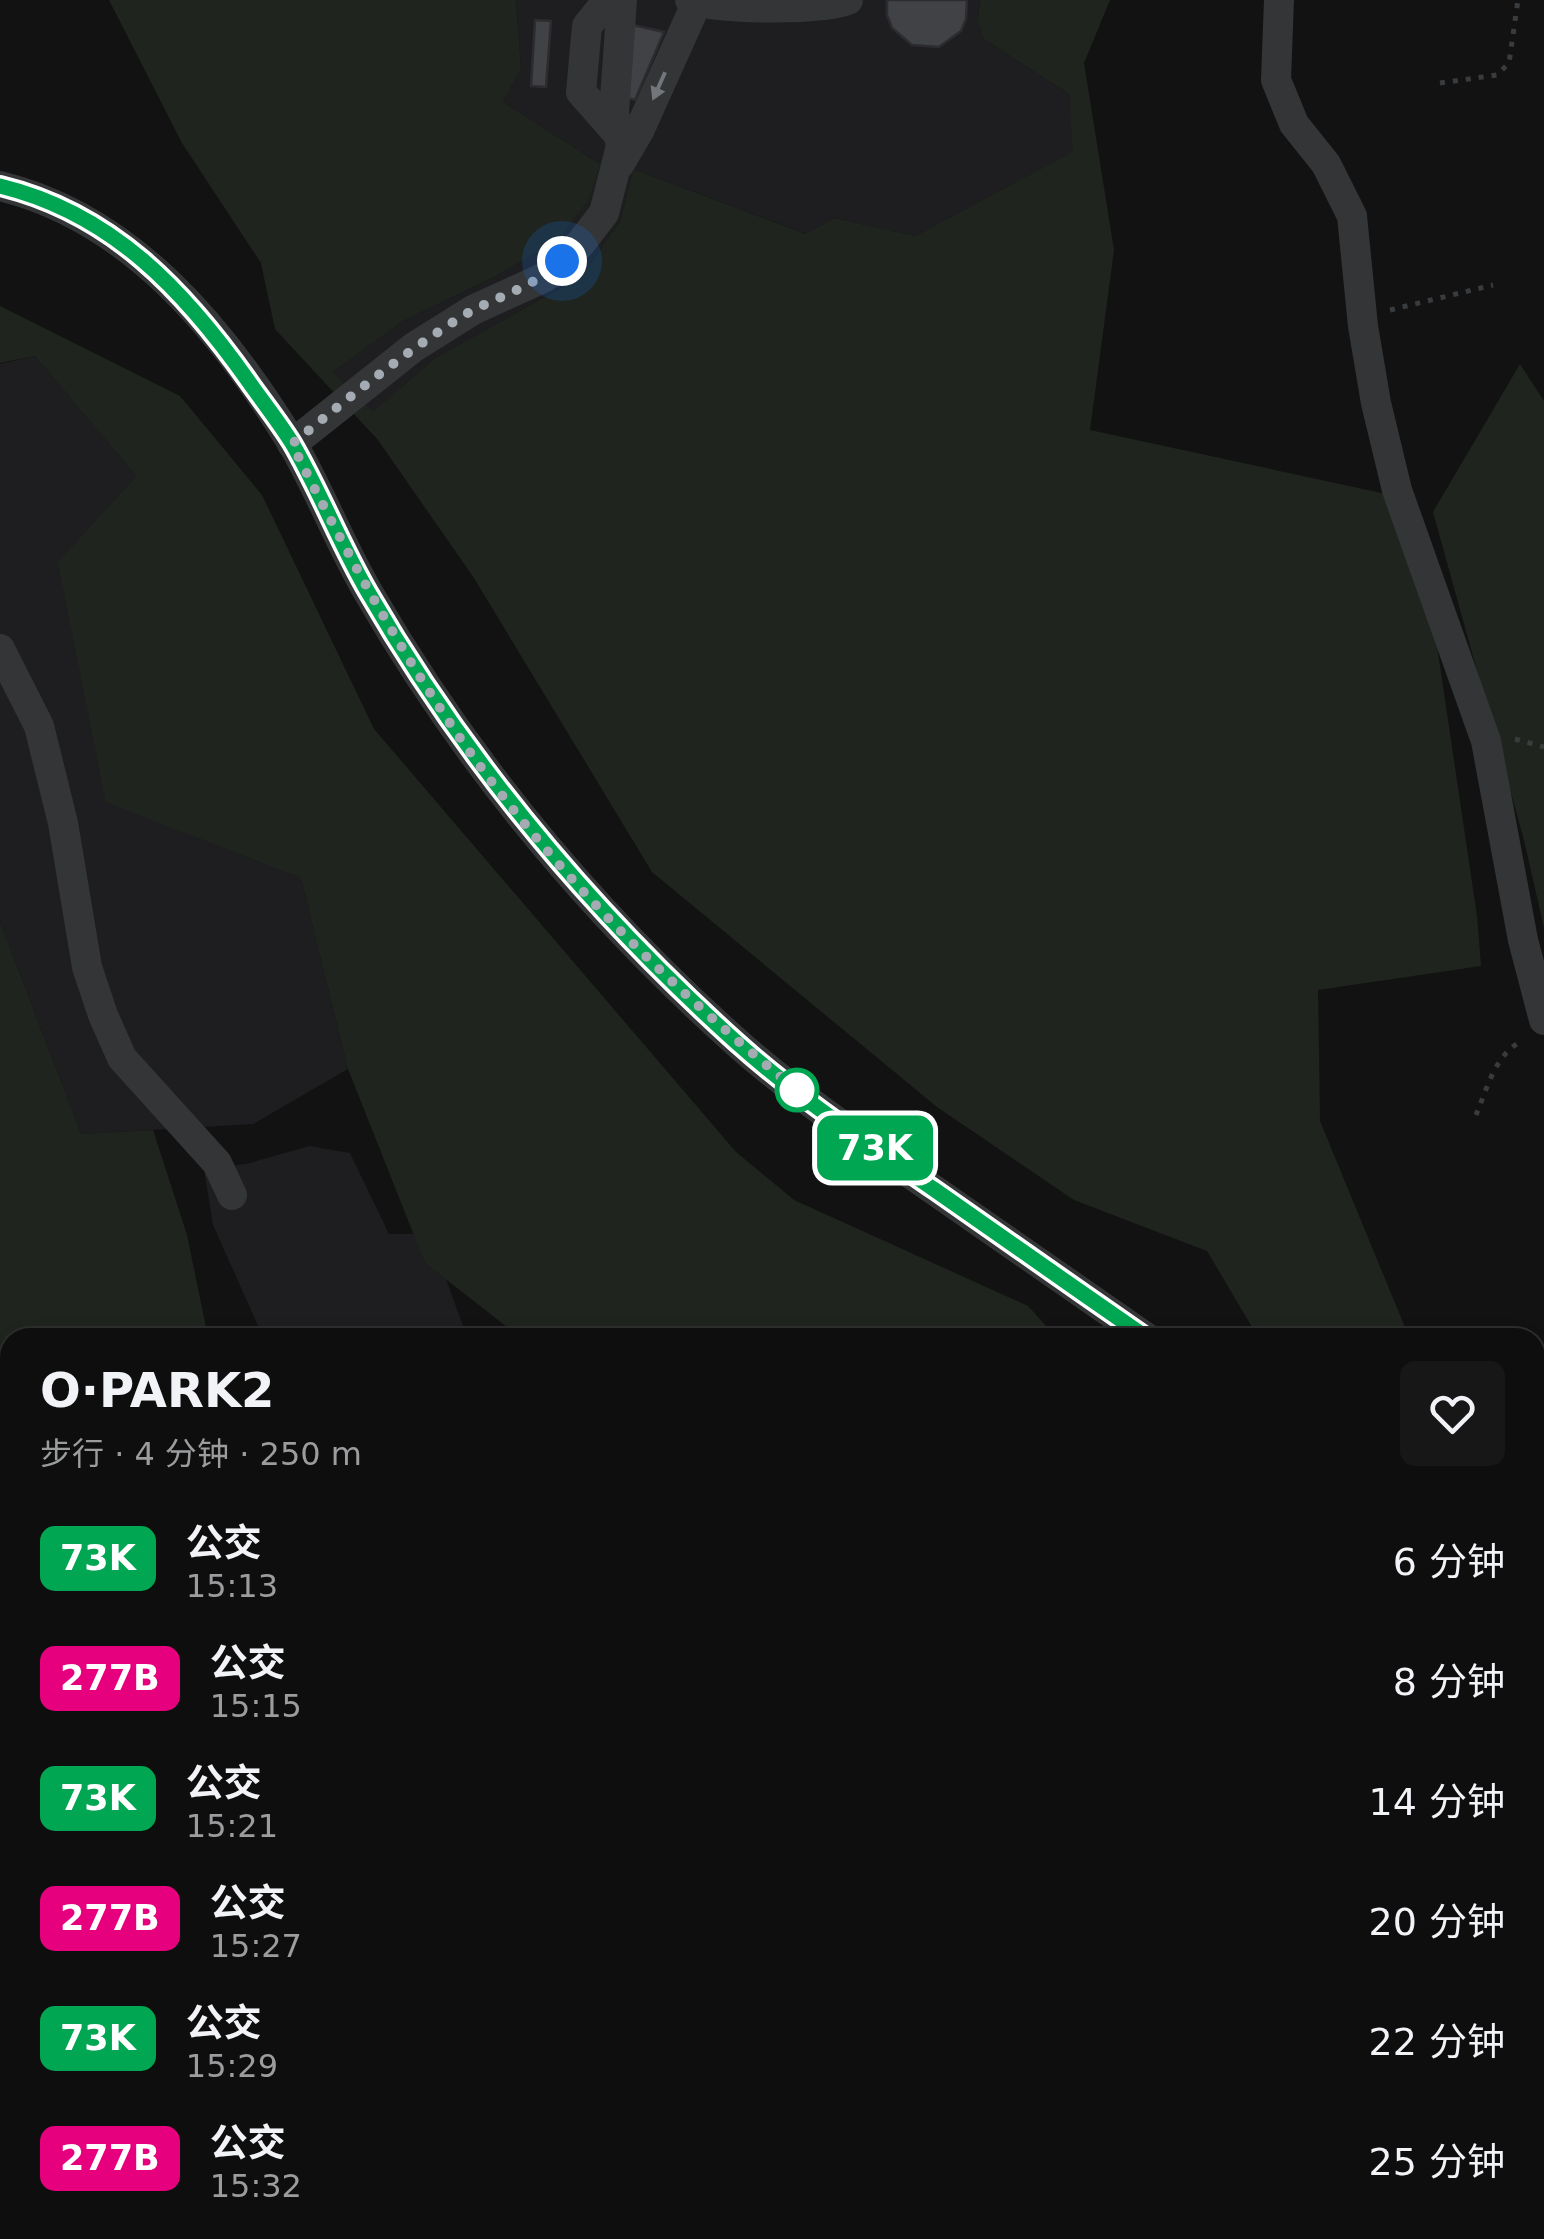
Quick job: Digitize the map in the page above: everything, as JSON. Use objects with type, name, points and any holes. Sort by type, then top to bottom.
[{"type":"street","points":[[608,0],[586,26],[582,92],[618,134]]},
{"type":"street","points":[[292,444],[414,347],[473,310],[545,278],[580,244],[604,213],[621,146],[614,113],[622,0]]},
{"type":"street","points":[[617,168],[639,132],[694,1],[801,8],[831,6],[848,0]]},
{"type":"street","points":[[1279,0],[1276,80],[1294,124],[1326,164],[1352,216],[1363,326],[1376,403],[1397,490],[1486,740],[1537,1029]]},
{"type":"street","points":[[0,186],[59,207],[120,240],[179,291],[228,352],[292,444],[366,590],[438,705],[552,856],[649,959],[737,1042],[847,1129],[1133,1328]]},
{"type":"street","points":[[0,649],[39,726],[63,824],[87,967],[103,1015],[122,1058],[218,1163],[232,1195]]},
{"type":"path","points":[[1440,83],[1496,76],[1509,63],[1518,0]]},
{"type":"path","points":[[1400,308],[1493,285]]},
{"type":"path","points":[[1534,744],[1544,747]]},
{"type":"path","points":[[1476,1115],[1496,1067],[1516,1044],[1537,1029]]},
{"type":"shaded area","points":[[109,0],[516,0],[521,69],[503,102],[600,164],[589,199],[556,242],[403,321],[333,372],[373,412],[435,358],[581,277],[621,220],[633,169],[806,234],[834,218],[915,236],[1073,152],[1069,94],[984,39],[978,21],[980,0],[1110,0],[1084,63],[1114,250],[1090,430],[1386,494],[1437,646],[1481,966],[1318,990],[1320,1121],[1405,1328],[1253,1328],[1207,1251],[1074,1200],[937,1107],[652,872],[474,578],[378,440],[275,329],[261,263],[182,143]]},
{"type":"shaded area","points":[[516,0],[980,0],[978,21],[984,39],[1069,94],[1074,152],[915,236],[834,218],[807,234],[633,169],[621,220],[581,277],[435,358],[373,413],[333,372],[403,321],[556,242],[600,164],[503,102],[521,69]]},
{"type":"shaded area","points":[[0,306],[180,396],[262,495],[374,729],[736,1152],[794,1200],[1028,1306],[1048,1328],[508,1328],[425,1263],[348,1069],[301,878],[106,802],[58,562],[137,476],[35,356],[0,363]]},
{"type":"shaded area","points":[[35,356],[138,476],[106,801],[301,878],[348,1069],[253,1124],[81,1134],[0,922],[0,364]]},
{"type":"shaded area","points":[[1520,364],[1544,401],[1544,928],[1524,840],[1433,512]]},
{"type":"shaded area","points":[[0,922],[81,1134],[153,1130],[187,1235],[206,1328],[0,1328]]},
{"type":"shaded area","points":[[309,1146],[350,1153],[389,1234],[414,1234],[425,1263],[446,1279],[464,1328],[259,1328],[213,1225],[204,1169],[246,1164]]},
{"type":"building","points":[[887,0],[967,0],[966,19],[961,31],[939,47],[912,45],[892,28]]},
{"type":"building","points":[[535,20],[551,21],[546,87],[531,86]]},
{"type":"building","points":[[633,25],[664,32],[635,100],[627,98]]},
{"type":"bus line","name":"73K","points":[[0,186],[59,207],[120,240],[179,291],[228,352],[292,444],[366,590],[438,705],[552,856],[649,959],[737,1042],[847,1129],[1133,1328]]},
{"type":"route","points":[[562,261],[545,278],[473,310],[414,347],[292,444],[366,590],[438,705],[496,786],[552,856],[649,959],[737,1042],[797,1090]]}]
